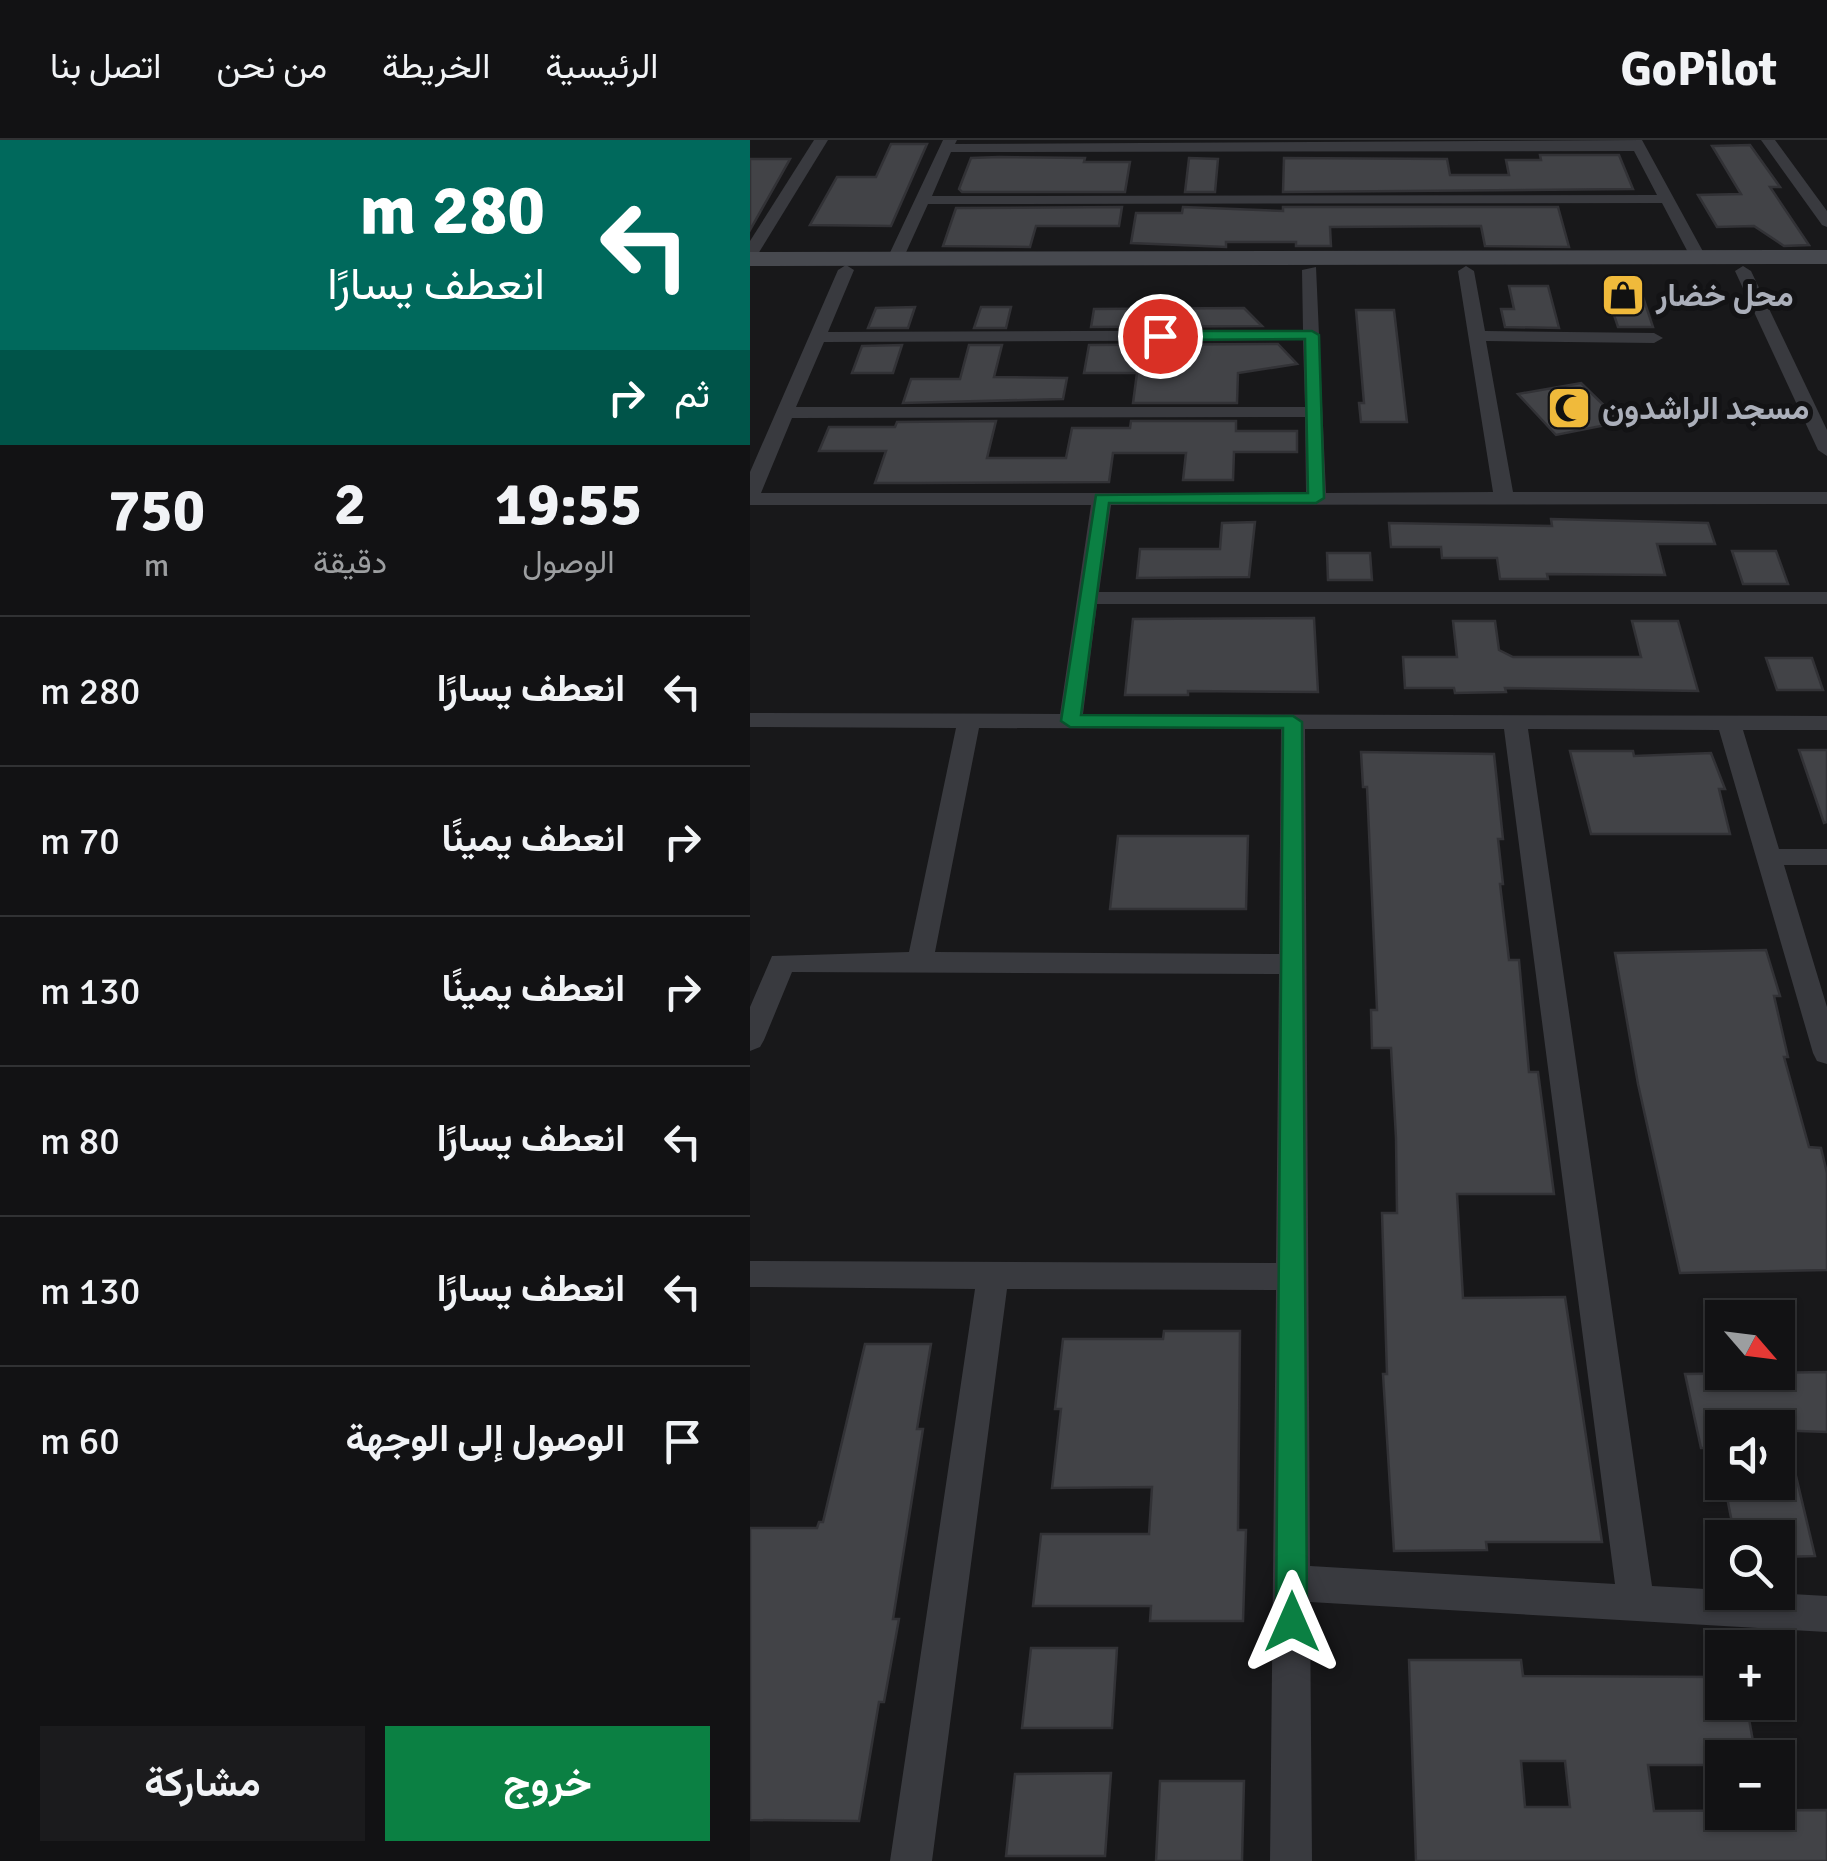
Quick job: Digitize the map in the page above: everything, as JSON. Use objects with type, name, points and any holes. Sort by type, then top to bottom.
[{"type":"street","points":[[750,257],[821,140]]},
{"type":"street","points":[[1768,140],[1824,214]]},
{"type":"street","points":[[895,259],[949,144],[1637,144],[1698,257]]},
{"type":"street","points":[[923,200],[1667,200]]},
{"type":"street","points":[[750,257],[1827,257]]},
{"type":"street","points":[[750,270],[1827,271]]},
{"type":"street","points":[[846,270],[750,497],[1827,498]]},
{"type":"street","points":[[1310,270],[1316,498]]},
{"type":"street","points":[[1466,270],[1504,498]]},
{"type":"street","points":[[1742,271],[1827,450]]},
{"type":"street","points":[[818,337],[1312,335]]},
{"type":"street","points":[[1477,336],[1654,338]]},
{"type":"street","points":[[785,413],[1314,412]]},
{"type":"street","points":[[1070,721],[1102,498]]},
{"type":"street","points":[[1088,598],[1827,598]]},
{"type":"street","points":[[750,720],[1827,723]]},
{"type":"street","points":[[920,961],[969,721]]},
{"type":"street","points":[[1291,1861],[1293,722]]},
{"type":"street","points":[[1514,722],[1636,1602]]},
{"type":"street","points":[[1730,723],[1827,1053]]},
{"type":"street","points":[[1769,857],[1827,857]]},
{"type":"street","points":[[750,1040],[782,964],[1292,964]]},
{"type":"street","points":[[750,1274],[1292,1276]]},
{"type":"street","points":[[911,1861],[993,1276]]},
{"type":"street","points":[[1292,1583],[1827,1614]]},
{"type":"building","points":[[891,144],[927,144],[891,226],[810,225],[837,177],[876,177]]},
{"type":"building","points":[[1750,145],[1780,187],[1770,187],[1809,245],[1784,246],[1754,226],[1717,227],[1698,195],[1741,194],[1712,146]]},
{"type":"building","points":[[1540,155],[1619,155],[1633,189],[1283,192],[1284,158],[1447,159],[1450,175],[1509,175],[1506,160],[1541,160]]},
{"type":"building","points":[[971,158],[1130,162],[1125,192],[959,189]]},
{"type":"building","points":[[1189,158],[1218,159],[1215,192],[1185,192]]},
{"type":"building","points":[[750,159],[790,159],[750,230]]},
{"type":"building","points":[[1122,207],[1119,226],[1036,226],[1030,247],[943,246],[956,208]]},
{"type":"building","points":[[1183,207],[1283,211],[1283,207],[1558,207],[1569,247],[1485,246],[1481,226],[1330,227],[1331,246],[1296,246],[1296,242],[1226,242],[1226,247],[1131,243],[1136,213],[1182,213]]},
{"type":"building","points":[[1604,285],[1639,285],[1653,327],[1618,327]]},
{"type":"building","points":[[1509,286],[1548,286],[1559,328],[1505,327],[1501,309],[1514,309]]},
{"type":"building","points":[[915,307],[908,328],[868,328],[876,308]]},
{"type":"building","points":[[981,307],[1011,307],[1006,328],[974,328]]},
{"type":"building","points":[[1244,308],[1262,326],[1091,327],[1094,309]]},
{"type":"building","points":[[1356,310],[1394,310],[1407,422],[1361,422],[1359,403],[1364,403]]},
{"type":"building","points":[[1278,344],[1297,364],[1238,373],[1237,403],[1133,403],[1137,373],[1084,373],[1089,345]]},
{"type":"building","points":[[902,345],[893,373],[852,373],[862,346]]},
{"type":"building","points":[[969,345],[1002,345],[994,377],[1067,378],[1063,399],[903,403],[911,379],[960,379]]},
{"type":"building","name":"مسجد الراشدون","points":[[1581,383],[1621,422],[1556,435],[1518,394]]},
{"type":"building","points":[[996,421],[987,458],[1066,458],[1072,428],[1130,428],[1131,421],[1236,421],[1236,431],[1297,431],[1297,452],[1234,452],[1233,480],[1183,480],[1186,453],[1113,453],[1109,482],[875,483],[886,451],[819,451],[829,427]]},
{"type":"building","points":[[1551,519],[1708,523],[1715,544],[1657,544],[1665,575],[1547,574],[1548,579],[1500,579],[1497,558],[1442,558],[1441,547],[1391,547],[1389,523],[1552,526]]},
{"type":"building","points":[[1255,522],[1249,577],[1137,578],[1140,549],[1220,549],[1222,523]]},
{"type":"building","points":[[1732,551],[1776,551],[1788,584],[1743,584]]},
{"type":"building","points":[[1327,553],[1370,553],[1372,580],[1328,580]]},
{"type":"building","points":[[1314,618],[1318,692],[1188,691],[1188,695],[1125,695],[1133,619]]},
{"type":"building","points":[[1453,621],[1495,621],[1499,650],[1513,657],[1641,657],[1632,621],[1678,621],[1698,691],[1505,688],[1506,692],[1455,693],[1454,688],[1405,688],[1403,657],[1457,657]]},
{"type":"building","points":[[1766,658],[1812,658],[1823,690],[1777,690]]},
{"type":"building","points":[[1799,750],[1827,750],[1827,822],[1824,823]]},
{"type":"building","points":[[1570,751],[1633,751],[1634,756],[1711,753],[1725,789],[1719,789],[1730,834],[1591,834]]},
{"type":"building","points":[[1361,752],[1494,754],[1503,839],[1498,839],[1500,884],[1509,960],[1519,960],[1529,1072],[1538,1072],[1554,1194],[1457,1194],[1463,1298],[1565,1297],[1602,1542],[1486,1542],[1487,1550],[1394,1551],[1383,1374],[1387,1374],[1382,1213],[1397,1213],[1396,1138],[1391,1048],[1372,1048],[1371,1010],[1377,1010],[1367,787],[1363,787]]},
{"type":"building","points":[[1118,836],[1248,836],[1246,909],[1110,909]]},
{"type":"building","points":[[1766,950],[1780,996],[1774,996],[1788,1057],[1784,1057],[1809,1147],[1821,1148],[1827,1173],[1827,1270],[1680,1273],[1638,1084],[1615,953]]},
{"type":"building","points":[[1164,1331],[1240,1331],[1238,1530],[1246,1530],[1243,1621],[1150,1621],[1151,1606],[1033,1606],[1041,1534],[1149,1534],[1152,1487],[1052,1488],[1061,1409],[1055,1409],[1063,1339],[1163,1339]]},
{"type":"building","points":[[865,1344],[931,1344],[917,1429],[923,1429],[893,1619],[899,1619],[884,1702],[879,1702],[859,1821],[750,1820],[750,1528],[817,1528],[823,1522]]},
{"type":"building","points":[[1795,1372],[1827,1372],[1827,1432],[1795,1431],[1795,1410],[1705,1410],[1705,1448],[1701,1448],[1685,1374],[1705,1374],[1705,1390],[1795,1390]]},
{"type":"building","points":[[1795,1472],[1815,1556],[1795,1557],[1795,1520],[1731,1520],[1728,1500],[1795,1500]]},
{"type":"building","points":[[1031,1648],[1117,1648],[1112,1728],[1022,1728]]},
{"type":"building","points":[[1409,1660],[1521,1660],[1523,1676],[1705,1677],[1705,1720],[1749,1720],[1753,1740],[1705,1740],[1705,1765],[1648,1765],[1654,1811],[1705,1811],[1705,1830],[1795,1830],[1795,1810],[1827,1810],[1827,1861],[1416,1861]],"holes":[[[1521,1761],[1565,1761],[1570,1807],[1525,1807]]]},
{"type":"building","points":[[1111,1773],[1105,1856],[1006,1856],[1015,1774]]},
{"type":"building","points":[[1160,1781],[1244,1781],[1242,1861],[1156,1861]]},
{"type":"place","name":"محل خضار","points":[[1623,295]]},
{"type":"place","name":"مسجد الراشدون","points":[[1569,408]]},
{"type":"route","points":[[1160,336],[1312,335],[1316,498],[1102,498],[1070,721],[1293,722],[1292,1622]]}]
